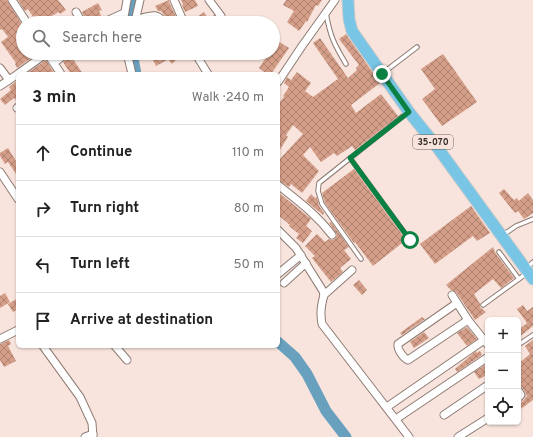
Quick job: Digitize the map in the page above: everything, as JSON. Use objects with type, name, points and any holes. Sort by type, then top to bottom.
[{"type":"main road","name":"35-070","points":[[348,0],[348,19],[352,31],[409,112],[502,236],[530,270]]},
{"type":"street","points":[[12,0],[22,16]]},
{"type":"street","points":[[124,16],[127,0]]},
{"type":"street","points":[[136,16],[140,0]]},
{"type":"street","points":[[174,0],[181,16]]},
{"type":"street","points":[[209,0],[221,16]]},
{"type":"street","points":[[280,79],[335,0]]},
{"type":"street","points":[[76,12],[78,16]]},
{"type":"street","points":[[117,16],[124,13]]},
{"type":"street","points":[[22,72],[38,60]]},
{"type":"street","points":[[52,60],[60,72]]},
{"type":"street","points":[[54,63],[58,60]]},
{"type":"street","points":[[129,60],[132,72]]},
{"type":"street","points":[[199,60],[207,72]]},
{"type":"street","points":[[0,68],[9,80]]},
{"type":"street","points":[[0,86],[16,76]]},
{"type":"street","points":[[0,172],[16,195]]},
{"type":"street","points":[[280,187],[320,220],[332,235]]},
{"type":"street","points":[[280,232],[301,255],[324,295]]},
{"type":"street","points":[[280,272],[301,255]]},
{"type":"street","points":[[284,283],[306,263]]},
{"type":"street","points":[[352,270],[324,295],[320,314],[322,324],[409,437]]},
{"type":"street","points":[[452,295],[468,320],[485,342]]},
{"type":"street","points":[[457,303],[398,344],[398,348],[405,359],[408,360],[468,320]]},
{"type":"street","points":[[0,339],[16,331]]},
{"type":"street","points":[[387,407],[485,344]]},
{"type":"street","points":[[44,348],[80,397],[92,423],[93,435],[85,437]]},
{"type":"street","points":[[116,348],[127,360]]},
{"type":"street","points":[[396,420],[485,359]]},
{"type":"street","points":[[444,415],[485,387]]},
{"type":"street","points":[[458,437],[485,420]]},
{"type":"lane","points":[[326,12],[329,31],[333,42],[346,64]]},
{"type":"lane","points":[[382,74],[417,47]]},
{"type":"lane","points":[[361,259],[322,204],[318,191],[319,183],[409,112]]},
{"type":"lane","points":[[350,158],[410,240]]},
{"type":"lane","points":[[502,236],[516,226],[533,219]]},
{"type":"lane","points":[[499,252],[519,279]]},
{"type":"lane","points":[[483,305],[530,270]]},
{"type":"lane","points":[[521,344],[533,335]]},
{"type":"building","points":[[0,0],[7,0],[17,16],[16,60],[28,60],[17,68],[16,63],[1,42],[8,37],[2,29],[0,30]]},
{"type":"building","points":[[18,0],[58,0],[66,10],[60,14],[59,12],[51,16],[33,16],[28,9],[25,11]]},
{"type":"building","points":[[169,0],[176,16],[165,16],[161,11],[158,11],[155,6]]},
{"type":"building","points":[[181,0],[195,0],[198,6],[185,12]]},
{"type":"building","points":[[286,0],[322,0],[318,6],[316,5],[307,22],[306,21],[299,31],[287,22],[294,11],[283,5]]},
{"type":"building","points":[[98,3],[102,10],[99,11],[101,16],[84,16],[82,12]]},
{"type":"building","points":[[204,12],[206,16],[199,16]]},
{"type":"building","points":[[346,34],[380,83],[351,105],[356,113],[381,94],[398,116],[355,150],[352,146],[337,156],[334,153],[321,162],[310,147],[303,155],[319,171],[302,193],[291,184],[289,187],[280,181],[280,159],[303,134],[293,125],[286,135],[288,137],[280,150],[280,102],[289,87],[284,83],[287,77],[291,80],[297,72],[311,83],[305,91],[313,97],[338,79],[313,43],[320,38],[348,78],[357,70],[356,68],[359,65],[339,39]]},
{"type":"building","points":[[280,42],[289,48],[272,72],[264,72],[259,68],[264,60],[280,60]]},
{"type":"building","points":[[443,54],[477,102],[442,126],[422,99],[435,89],[421,69]]},
{"type":"building","points":[[46,60],[53,72],[29,72]]},
{"type":"building","points":[[66,60],[74,60],[82,72],[70,72],[63,62]]},
{"type":"building","points":[[153,60],[167,60],[156,66]]},
{"type":"building","points":[[169,60],[176,60],[172,64]]},
{"type":"building","points":[[16,82],[16,100],[14,98],[5,105],[0,99],[11,90],[9,87]]},
{"type":"building","points":[[8,148],[16,161],[16,174],[8,162],[5,164],[0,156],[0,153]]},
{"type":"building","points":[[354,169],[406,240],[373,266],[325,203],[322,193]]},
{"type":"building","points":[[504,189],[514,200],[517,198],[519,201],[528,193],[533,200],[533,213],[524,219],[518,211],[515,213],[499,193]]},
{"type":"building","points":[[280,194],[311,219],[306,226],[312,231],[303,243],[296,238],[299,234],[289,226],[290,225],[280,217]]},
{"type":"building","points":[[311,194],[315,198],[317,197],[319,206],[324,213],[323,215],[306,201]]},
{"type":"building","points":[[471,206],[490,233],[477,241],[473,236],[435,264],[420,244]]},
{"type":"building","points":[[331,222],[349,247],[344,250],[351,259],[340,268],[343,272],[331,282],[312,258],[315,256],[305,246],[317,234],[325,242],[329,239],[335,239],[337,234],[329,223]]},
{"type":"building","points":[[493,247],[496,254],[514,278],[501,288],[493,279],[474,294],[480,304],[480,307],[486,312],[475,320],[456,292],[451,290],[446,285]]},
{"type":"building","points":[[359,280],[367,290],[362,295],[353,285]]},
{"type":"building","points":[[5,293],[10,302],[0,308],[0,296]]},
{"type":"building","points":[[16,299],[16,310],[13,312],[8,304]]},
{"type":"building","points":[[523,305],[527,311],[533,307],[533,326],[521,336],[521,328],[527,323],[517,309]]},
{"type":"building","points":[[422,317],[425,319],[402,335],[400,333]]},
{"type":"building","points":[[467,327],[477,339],[467,346],[457,333]]},
{"type":"building","points":[[424,332],[429,338],[414,348],[410,342]]},
{"type":"building","points":[[9,340],[11,344],[8,346],[16,361],[4,367],[0,360],[0,344]]},
{"type":"building","points":[[533,340],[533,400],[521,409],[521,402],[527,396],[521,386],[521,362],[530,354],[525,346]]},
{"type":"building","points":[[476,351],[477,353],[480,351],[482,355],[457,372],[455,369]]},
{"type":"building","points":[[485,365],[485,376],[479,379],[474,372]]},
{"type":"waterway","points":[[128,16],[128,9],[131,0]]},
{"type":"waterway","points":[[133,60],[136,72]]},
{"type":"waterway","points":[[280,344],[295,357],[307,374],[326,411],[346,437]]},
{"type":"route","points":[[382,74],[409,112],[350,158],[410,240]]}]
